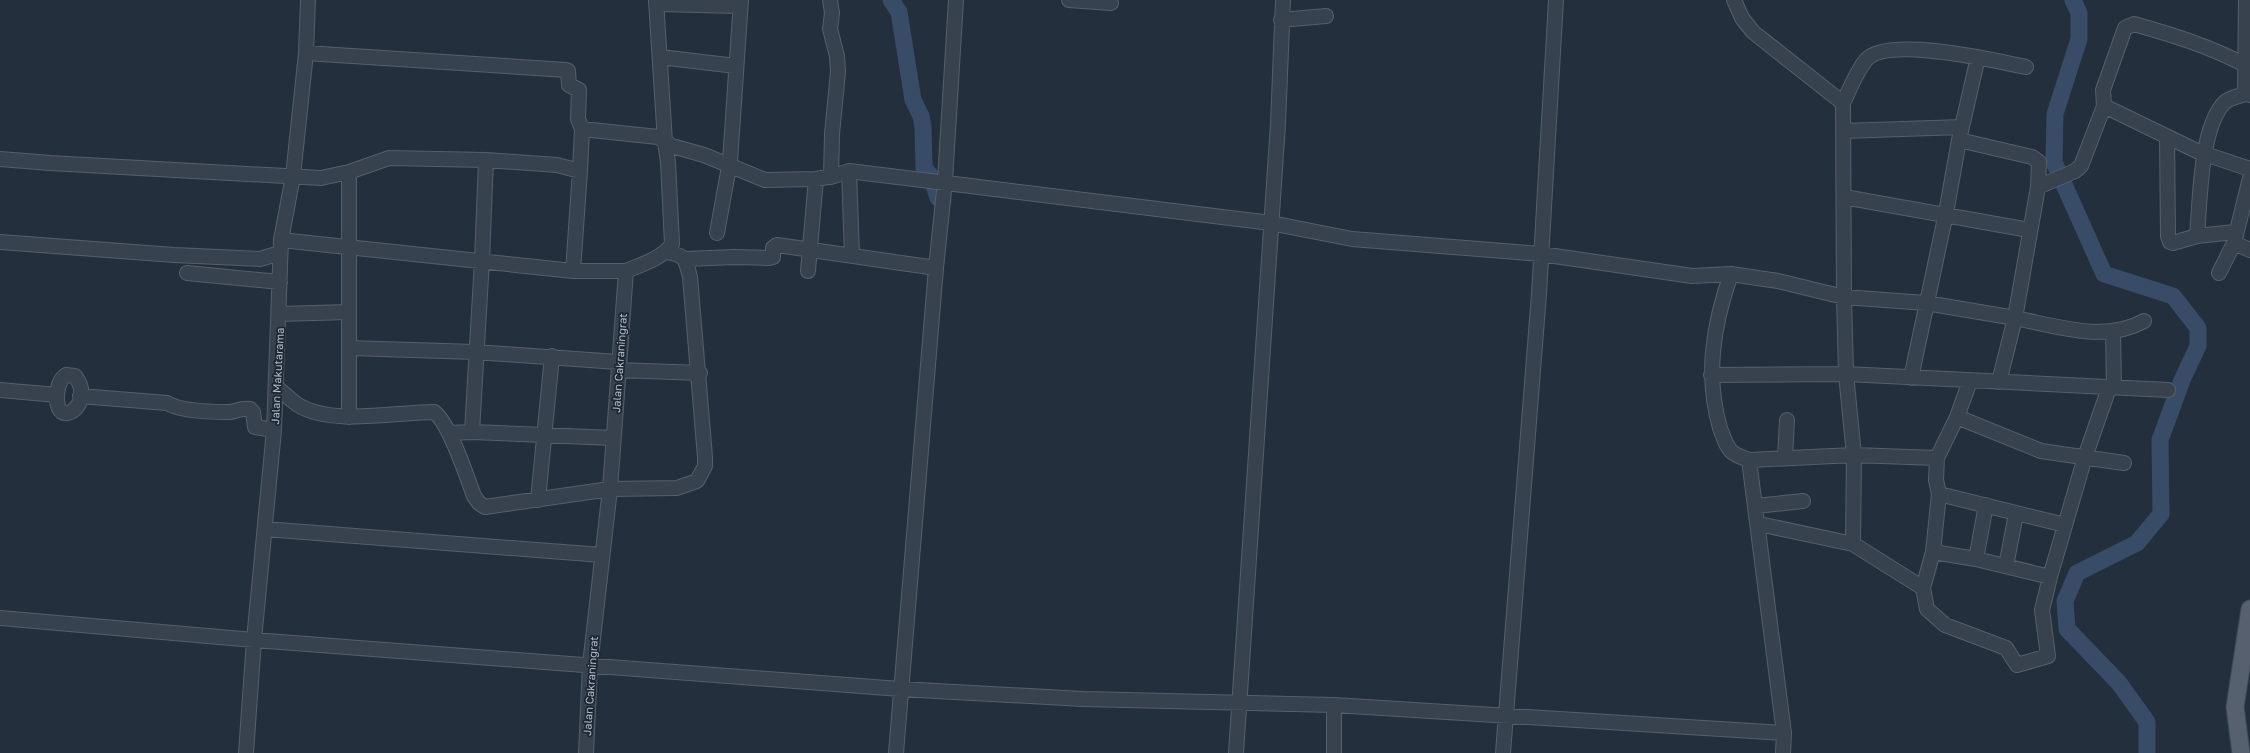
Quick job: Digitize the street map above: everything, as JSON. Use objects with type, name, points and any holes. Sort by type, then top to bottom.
[{"type":"main road","points":[[2241,753],[2235,707],[2250,609]]},
{"type":"street","name":"Jalan Makutarama","points":[[246,753],[254,640],[277,388],[281,247],[293,176],[306,53],[308,0]]},
{"type":"street","points":[[830,0],[832,13],[830,29],[837,56],[838,72],[832,134],[831,177]]},
{"type":"street","points":[[896,753],[900,689],[936,268],[945,181],[956,0]]},
{"type":"street","points":[[1069,0],[1111,6]]},
{"type":"street","points":[[1236,753],[1241,702],[1271,223],[1283,0]]},
{"type":"street","points":[[1503,753],[1504,715],[1541,254],[1556,0]]},
{"type":"street","points":[[1734,0],[1742,18],[1753,32],[1843,103]]},
{"type":"street","points":[[2197,236],[2204,153],[2218,112],[2226,101],[2247,95],[2245,65],[2246,0]]},
{"type":"street","points":[[0,242],[174,255],[260,259],[281,247],[349,246],[573,270],[626,271],[667,252],[672,244],[672,220],[668,162],[665,142],[656,2],[740,3],[729,166],[717,233]]},
{"type":"street","points":[[1282,20],[1326,16]]},
{"type":"street","points":[[2043,186],[2075,171],[2081,166],[2085,159],[2104,106],[2104,90],[2125,28],[2129,25],[2134,24],[2213,48],[2245,65]]},
{"type":"street","points":[[1853,544],[1854,455],[1846,374],[1844,297],[1843,103],[1866,60],[1882,50],[1906,48],[1978,57],[2026,67]]},
{"type":"street","points":[[306,53],[568,71],[569,85],[579,90],[578,119],[582,129],[573,270]]},
{"type":"street","points":[[660,57],[736,66]]},
{"type":"street","points":[[1911,378],[1946,213],[1960,134],[1978,57]]},
{"type":"street","points":[[2104,106],[2167,137],[2204,153],[2250,169]]},
{"type":"street","points":[[582,129],[658,137],[665,142],[765,180],[816,179],[831,177],[849,170],[1271,223],[1352,239],[1541,254],[1692,276],[1731,274],[1778,281],[1844,297],[1926,303],[2074,330],[2113,332],[2130,328],[2144,321]]},
{"type":"street","points":[[1843,131],[1960,134],[2032,156],[2039,162],[2043,186],[2029,230],[2014,318],[1999,382]]},
{"type":"street","points":[[2167,137],[2168,236],[2170,242],[2173,243],[2197,236],[2235,238],[2250,250]]},
{"type":"street","points":[[0,159],[321,178],[349,172],[389,158],[486,160],[557,166],[580,171]]},
{"type":"street","points":[[472,432],[486,160]]},
{"type":"street","points":[[849,170],[852,255]]},
{"type":"street","points":[[349,172],[349,417]]},
{"type":"street","points":[[2219,273],[2235,238],[2250,178]]},
{"type":"street","points":[[808,271],[816,179]]},
{"type":"street","points":[[1844,197],[1946,213],[2029,230]]},
{"type":"street","points":[[686,259],[734,257],[769,258],[772,256],[773,248],[776,245],[936,268]]},
{"type":"street","points":[[277,388],[299,405],[313,411],[349,417],[434,412],[439,416],[448,433],[479,503],[485,507],[610,489],[676,488],[697,481],[705,466],[700,373],[690,276],[686,259],[681,255],[667,252]]},
{"type":"street","name":"Jalan Cakraningrat","points":[[586,753],[590,665],[610,489],[626,271]]},
{"type":"street","points":[[187,273],[280,282]]},
{"type":"street","points":[[1731,274],[1715,329],[1711,376],[1715,411],[1724,439],[1734,454],[1749,460],[1854,455],[1937,458]]},
{"type":"street","points":[[279,314],[349,312]]},
{"type":"street","points":[[1970,381],[1957,417],[1937,458],[1936,480],[1939,494],[1933,552],[1923,588],[1926,609],[1945,625],[2006,648],[2017,665],[2048,656],[2042,610],[2050,577],[2085,457],[2111,388],[2113,332]]},
{"type":"street","points":[[350,348],[552,356],[618,366],[700,373]]},
{"type":"street","points":[[538,500],[546,435],[552,356]]},
{"type":"street","points":[[1711,376],[1846,374],[2168,390]]},
{"type":"street","points":[[71,375],[75,376],[80,382],[80,396],[76,410],[71,413],[64,412],[59,408],[57,395],[59,383],[63,377],[71,375]]},
{"type":"street","points":[[0,390],[57,395]]},
{"type":"street","points":[[80,396],[167,402],[181,398],[209,406],[231,403],[239,408],[250,409],[253,412],[255,427],[274,430]]},
{"type":"street","points":[[1957,417],[2041,451],[2124,463]]},
{"type":"street","points":[[1785,458],[1787,420]]},
{"type":"street","points":[[448,433],[472,432],[613,438]]},
{"type":"street","points":[[1749,460],[1759,524],[1784,733],[1783,753]]},
{"type":"street","points":[[1939,494],[2016,514],[2065,524]]},
{"type":"street","points":[[1756,506],[1803,501]]},
{"type":"street","points":[[1976,559],[1986,505]]},
{"type":"street","points":[[2006,566],[2016,514]]},
{"type":"street","points":[[1759,524],[1853,544],[1923,588]]},
{"type":"street","points":[[265,529],[602,555]]},
{"type":"street","points":[[1933,552],[1976,559],[2050,577]]},
{"type":"street","points":[[0,618],[254,640],[900,689],[1083,699],[1334,705],[1784,733]]},
{"type":"street","points":[[1334,705],[1334,753]]},
{"type":"waterway","points":[[891,0],[899,12],[913,100],[921,116],[923,127],[924,168],[931,176],[938,198],[943,201]]},
{"type":"waterway","points":[[2073,0],[2079,13],[2079,39],[2055,114],[2054,162],[2104,274],[2173,296],[2198,328],[2198,346],[2182,380],[2160,440],[2161,514],[2137,543],[2077,573],[2065,601],[2067,629],[2119,683],[2147,722],[2147,753]]}]
